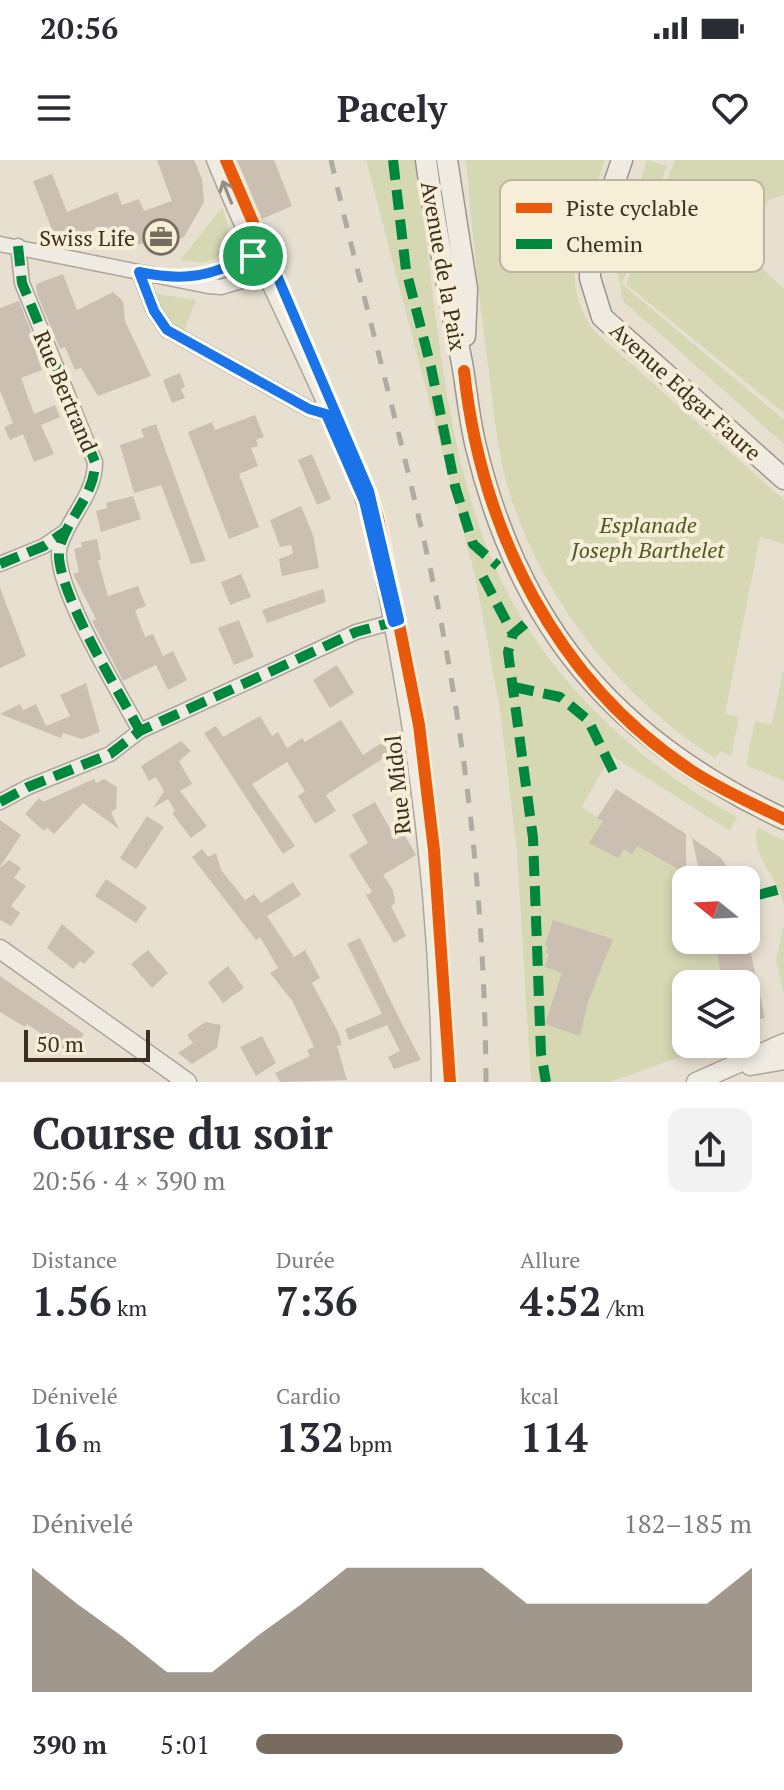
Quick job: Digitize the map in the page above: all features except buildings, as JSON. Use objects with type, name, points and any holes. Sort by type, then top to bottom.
[{"type":"main road","name":"Avenue de la Paix","points":[[426,160],[473,435],[495,509],[531,599],[558,640],[595,686],[663,750],[730,794],[784,819]]},
{"type":"main road","name":"Avenue de la Paix","points":[[447,160],[467,289],[464,371]]},
{"type":"main road","name":"Avenue Edgar Faure","points":[[615,180],[622,160]]},
{"type":"main road","name":"Avenue Edgar Faure","points":[[590,272],[602,317],[784,479]]},
{"type":"street","name":"Rue Midol","points":[[214,160],[253,256],[364,501],[393,622],[411,729],[425,857],[439,1079]]},
{"type":"street","points":[[0,244],[221,287],[262,275]]},
{"type":"street","name":"Rue Bertrand","points":[[18,246],[22,283],[95,462],[95,475],[84,502],[66,531],[57,565],[87,633],[140,731]]},
{"type":"street","points":[[169,278],[206,276],[253,256]]},
{"type":"street","points":[[139,272],[154,311],[167,330],[309,409],[326,414]]},
{"type":"street","name":"Rue Bertrand","points":[[0,564],[44,546],[66,531]]},
{"type":"street","points":[[0,802],[28,787],[110,754],[140,731],[356,632],[393,622]]},
{"type":"street","points":[[0,949],[187,1082]]},
{"type":"street","points":[[696,1082],[784,1043]]},
{"type":"street","points":[[720,1072],[784,1060]]},
{"type":"green space","points":[[366,160],[416,160],[443,368],[463,472],[496,569],[516,608],[539,645],[596,712],[663,770],[737,817],[730,831],[611,755],[582,807],[672,866],[672,954],[717,954],[720,970],[672,970],[672,1058],[677,1058],[610,1082],[531,1082],[517,851],[500,710],[476,580]]},
{"type":"green space","name":"Esplanade Joseph Barthelet","points":[[466,160],[605,160],[598,180],[500,180],[500,272],[574,272],[581,309],[593,330],[784,500],[784,544],[760,537],[725,714],[739,717],[731,756],[721,751],[715,758],[645,704],[585,638],[538,563],[520,523],[500,454]]},
{"type":"green space","points":[[647,160],[667,166],[662,180],[641,180]]},
{"type":"green space","points":[[675,160],[784,160],[784,195],[768,200],[764,213],[764,180],[667,180]]},
{"type":"green space","points":[[222,208],[228,240],[221,253],[206,262],[180,260]]},
{"type":"green space","points":[[764,270],[784,289],[784,413],[626,284],[631,272]]},
{"type":"green space","points":[[618,272],[627,272],[622,284],[784,420],[784,444],[623,301]]},
{"type":"green space","points":[[157,294],[196,300],[183,334],[163,311]]},
{"type":"green space","points":[[784,667],[784,781],[746,765],[755,721],[772,724]]},
{"type":"green space","points":[[758,828],[784,841],[784,905],[757,846]]},
{"type":"green space","points":[[784,924],[784,995],[776,960]]},
{"type":"railway","points":[[331,160],[432,577],[455,702],[478,892],[486,1082]]},
{"type":"marked path","points":[[393,160],[406,270],[431,367],[455,486],[473,544],[498,566]]},
{"type":"marked path","points":[[18,246],[22,283],[95,462],[91,485],[60,546],[65,584],[89,638],[140,731]]},
{"type":"marked path","points":[[0,564],[44,546],[66,531]]},
{"type":"marked path","points":[[483,577],[513,634]]},
{"type":"marked path","points":[[0,802],[28,787],[110,754],[140,731],[356,632],[393,622]]},
{"type":"marked path","points":[[525,624],[513,634],[508,652],[533,838],[541,1053],[546,1082]]},
{"type":"marked path","points":[[514,687],[560,697],[588,720],[613,771]]},
{"type":"marked path","points":[[760,894],[784,888]]},
{"type":"cycle path","points":[[226,160],[378,518],[419,725],[434,850],[450,1082]]},
{"type":"cycle path","points":[[464,371],[473,430],[488,488],[508,544],[533,597],[565,647],[601,693],[644,735],[703,778],[784,819]]},
{"type":"place","name":"Swiss Life","points":[[161,237]]},
{"type":"route","points":[[253,256],[262,275],[275,271],[369,491],[378,518],[399,620],[393,622],[364,501],[326,414],[309,409],[167,330],[154,311],[139,272],[169,278],[206,276],[253,256]]}]
